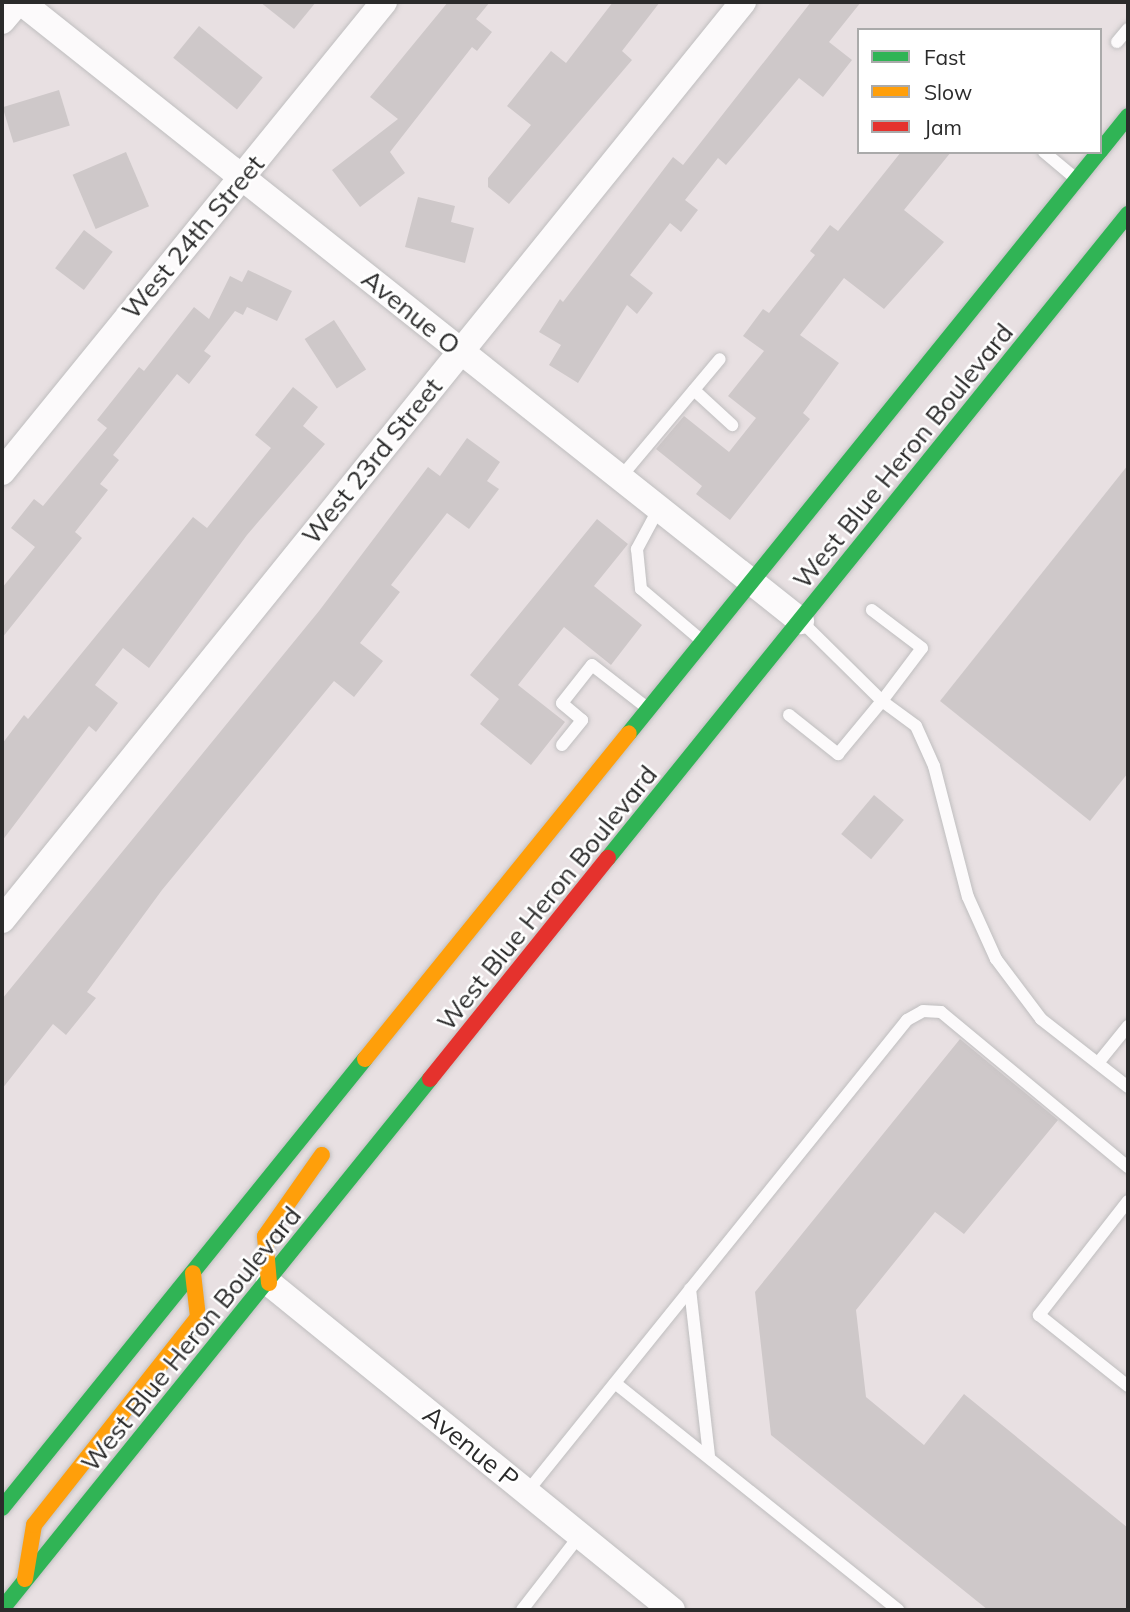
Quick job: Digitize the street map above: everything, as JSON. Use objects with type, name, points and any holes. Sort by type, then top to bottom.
[{"type":"main road","name":"West Blue Heron Boulevard","points":[[1102,149],[1128,116]]},
{"type":"main road","name":"West Blue Heron Boulevard","points":[[2,1508],[1098,154]]},
{"type":"main road","name":"West Blue Heron Boulevard","points":[[2,1609],[269,1283],[1128,216]]},
{"type":"main road","points":[[415,1000],[419,1021]]},
{"type":"main road","points":[[269,1283],[265,1236],[335,1139]]},
{"type":"main road","points":[[25,1581],[34,1525],[198,1317],[193,1273]]},
{"type":"street","points":[[2,21],[19,2]]},
{"type":"street","name":"Avenue O","points":[[19,2],[801,621]]},
{"type":"street","name":"West 24th Street","points":[[2,472],[384,2]]},
{"type":"street","name":"West 23rd Street","points":[[2,920],[743,2]]},
{"type":"street","name":"Avenue P","points":[[269,1283],[672,1610]]},
{"type":"lane","points":[[1117,42],[1128,29]]},
{"type":"lane","points":[[1046,154],[1077,180]]},
{"type":"lane","points":[[620,478],[720,359]]},
{"type":"lane","points":[[694,390],[732,425]]},
{"type":"lane","points":[[659,508],[637,549],[641,589],[704,641]]},
{"type":"lane","points":[[789,715],[838,754],[883,701],[922,648],[872,610]]},
{"type":"lane","points":[[801,621],[883,701],[916,726],[934,766],[968,897],[996,959],[1041,1019],[1128,1087]]},
{"type":"lane","points":[[562,745],[582,720],[562,703],[592,665],[649,709]]},
{"type":"lane","points":[[527,1492],[907,1020],[923,1012],[941,1012],[1128,1167]]},
{"type":"lane","points":[[1098,1063],[1128,1026]]},
{"type":"lane","points":[[1128,1201],[1040,1315],[1128,1386]]},
{"type":"lane","points":[[690,1289],[709,1456]]},
{"type":"lane","points":[[615,1382],[898,1610]]},
{"type":"lane","points":[[522,1610],[580,1535]]},
{"type":"building","points":[[260,2],[316,2],[294,29]]},
{"type":"building","points":[[448,2],[490,2],[476,19],[492,32],[477,51],[472,47],[390,152],[405,173],[360,207],[332,170],[398,119],[370,97]]},
{"type":"building","points":[[613,2],[660,2],[622,51],[632,60],[509,204],[488,187],[488,178],[531,125],[507,106],[551,51],[566,63]]},
{"type":"building","points":[[811,2],[861,2],[829,42],[852,60],[823,97],[799,78],[726,165],[718,158],[685,200],[698,210],[681,232],[670,223],[630,275],[653,293],[637,314],[627,305],[578,383],[549,365],[561,345],[539,332],[560,299],[563,302],[673,157],[683,165]]},
{"type":"building","points":[[199,26],[263,78],[237,109],[173,58]]},
{"type":"building","points":[[59,90],[70,125],[13,143],[3,107]]},
{"type":"building","points":[[126,152],[149,206],[96,229],[73,175]]},
{"type":"building","points":[[899,154],[949,154],[904,210],[944,242],[884,309],[844,278],[800,335],[839,363],[803,413],[810,419],[730,520],[696,494],[702,486],[656,449],[684,416],[729,452],[756,418],[728,396],[764,351],[743,336],[763,309],[769,313],[815,255],[810,251],[830,225],[838,231]]},
{"type":"building","points":[[418,197],[455,206],[451,222],[474,228],[465,263],[405,247]]},
{"type":"building","points":[[84,230],[113,252],[84,290],[55,268]]},
{"type":"building","points":[[248,270],[292,291],[277,321],[247,307],[243,315],[235,311],[204,351],[211,356],[189,384],[177,374],[113,455],[119,460],[100,484],[108,490],[75,532],[82,538],[2,638],[2,588],[35,547],[11,528],[34,499],[43,506],[107,428],[97,420],[139,367],[144,371],[194,307],[209,319],[230,276],[242,282]]},
{"type":"building","points":[[334,320],[366,369],[337,389],[305,339]]},
{"type":"building","points":[[293,387],[318,407],[303,426],[325,444],[247,535],[149,668],[123,648],[95,685],[118,703],[96,732],[89,726],[2,841],[2,744],[24,715],[28,719],[193,517],[207,528],[271,448],[255,435]]},
{"type":"building","points":[[467,438],[500,462],[487,481],[499,489],[469,529],[447,513],[391,585],[400,592],[360,643],[383,661],[354,697],[334,681],[162,890],[87,992],[96,998],[66,1035],[53,1024],[2,1089],[2,999],[319,611],[428,467],[440,476]]},
{"type":"building","points":[[1128,465],[1128,773],[1090,821],[940,701]]},
{"type":"building","points":[[597,519],[628,544],[594,586],[642,625],[611,665],[564,627],[518,685],[565,722],[531,765],[480,724],[499,699],[470,675]]},
{"type":"building","points":[[874,795],[904,820],[871,859],[841,834]]},
{"type":"building","points":[[960,1039],[1058,1120],[964,1234],[935,1212],[856,1310],[866,1397],[924,1445],[964,1394],[1128,1528],[1128,1610],[988,1610],[771,1435],[755,1292]]},
{"type":"traffic: fast","points":[[1102,148],[1128,116]]},
{"type":"traffic: fast","points":[[629,733],[1097,154]]},
{"type":"traffic: fast","points":[[608,858],[1128,214]]},
{"type":"traffic: fast","points":[[2,1508],[365,1059]]},
{"type":"traffic: fast","points":[[2,1609],[430,1079]]},
{"type":"traffic: slow","points":[[365,1059],[629,733]]},
{"type":"traffic: slow","points":[[269,1283],[265,1236],[322,1155]]},
{"type":"traffic: slow","points":[[25,1579],[34,1525],[198,1317],[193,1273]]},
{"type":"traffic: jam","points":[[430,1079],[608,858]]}]
